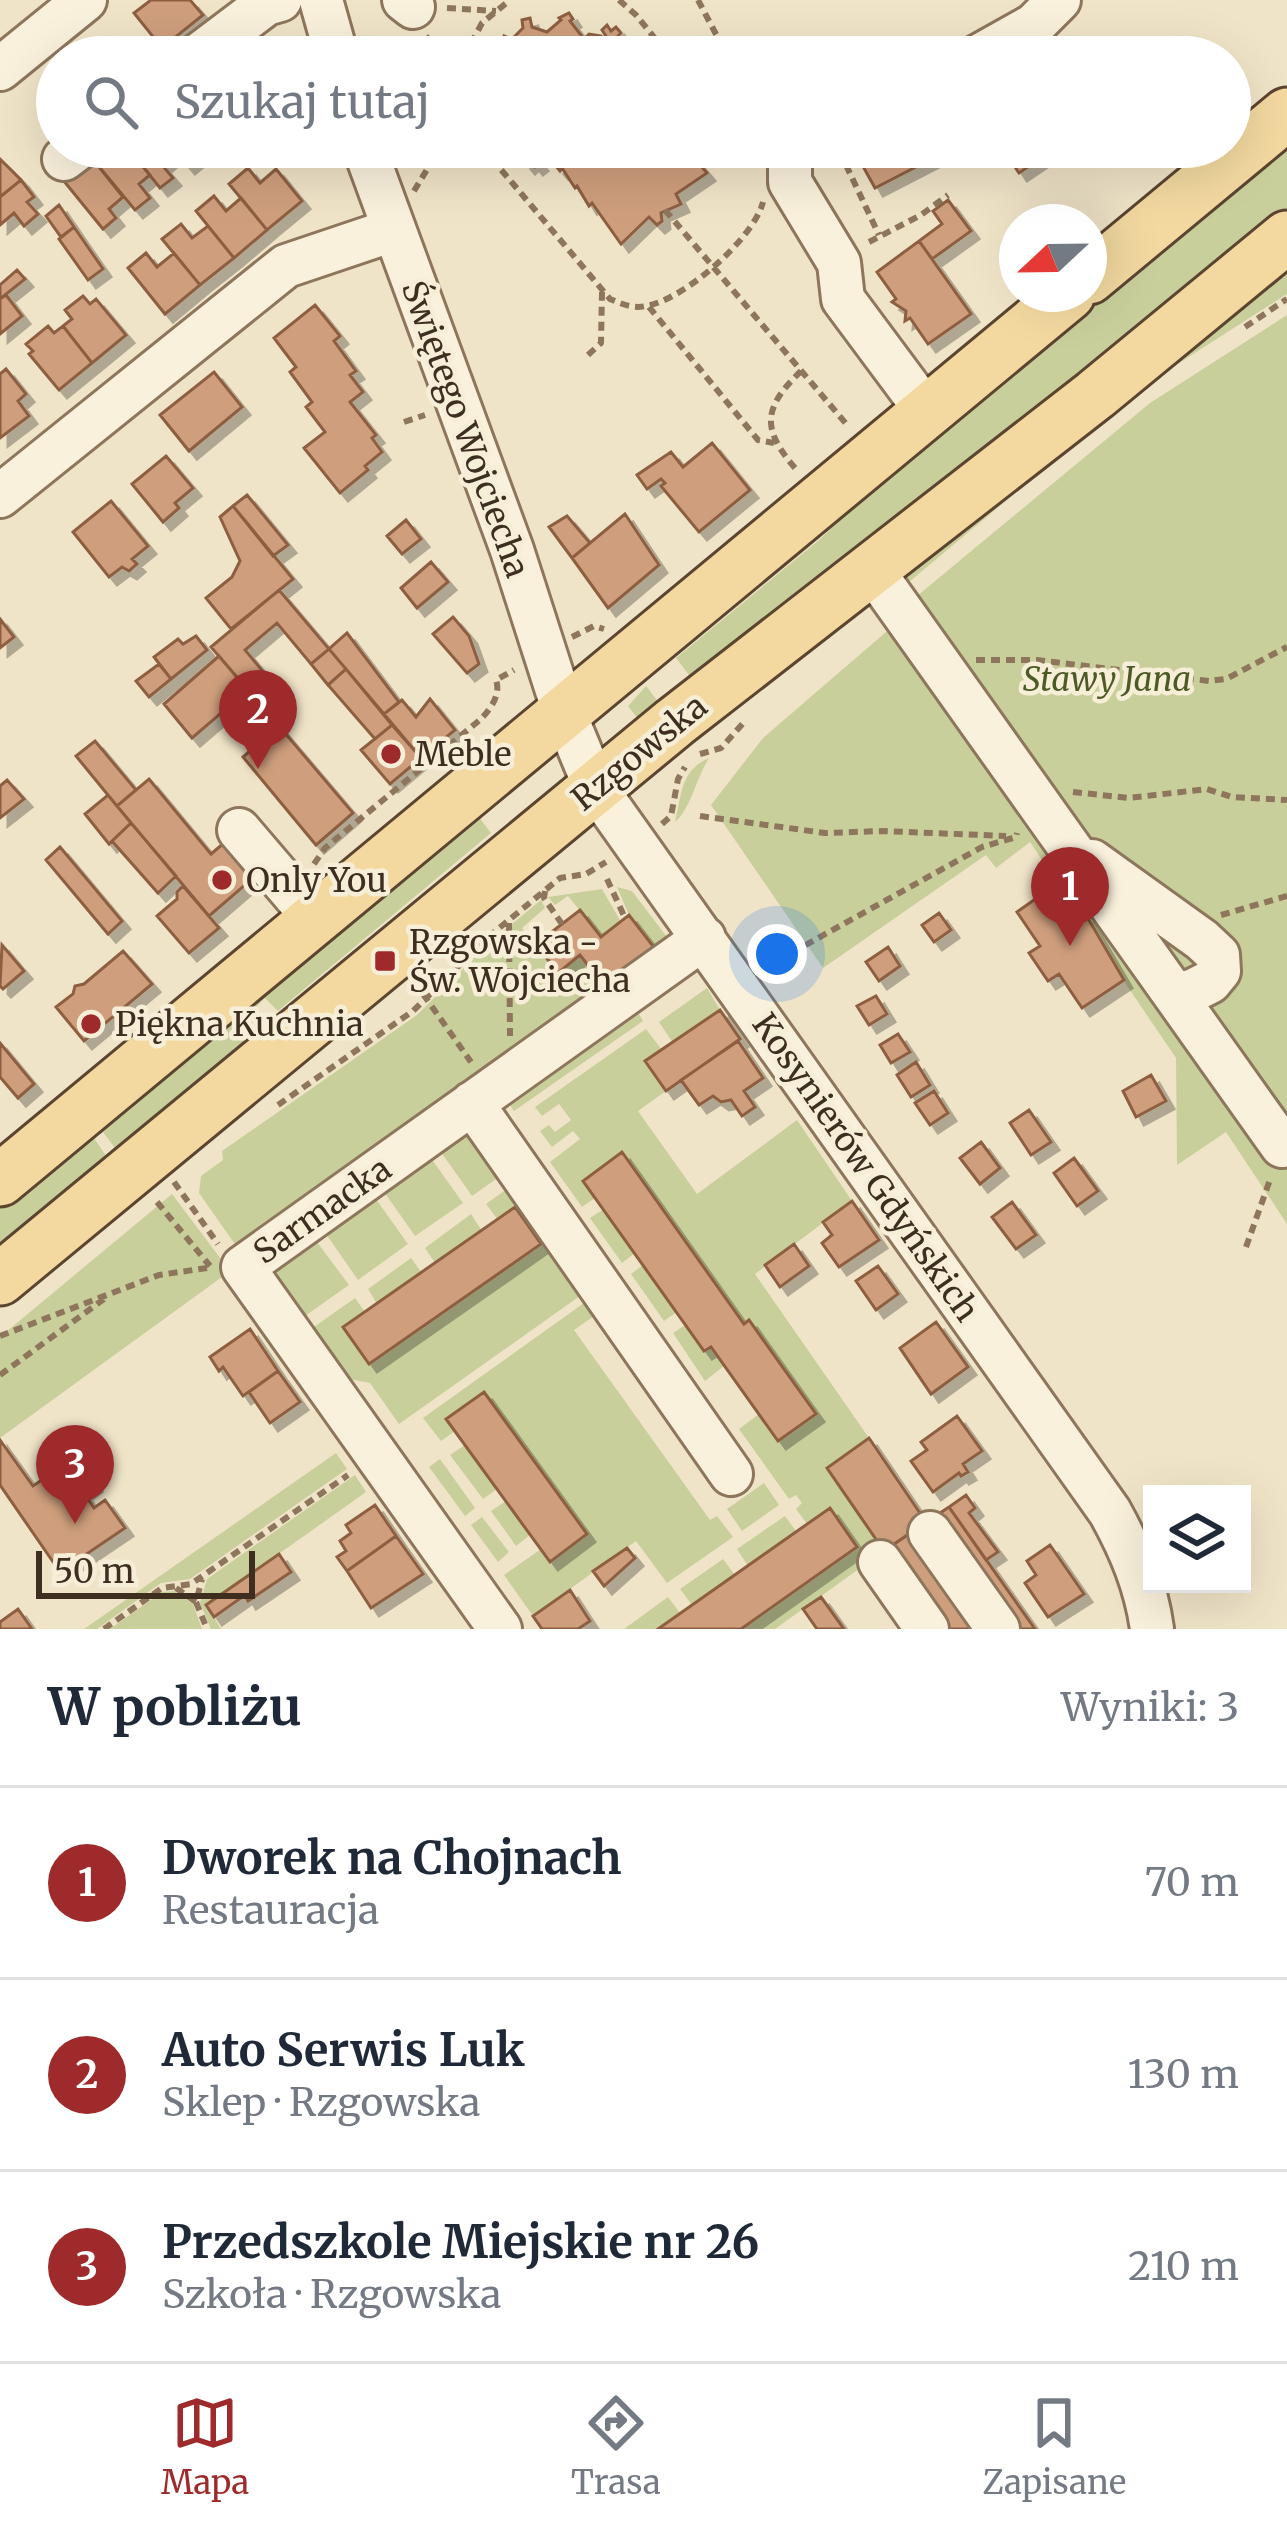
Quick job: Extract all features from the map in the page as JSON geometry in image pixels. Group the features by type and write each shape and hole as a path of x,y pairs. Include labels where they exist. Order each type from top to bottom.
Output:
{"main road":[{"path":"1251,144 1287,114"},
{"path":"1107,263 1222,168"},
{"name":"Rzgowska","path":"0,1279 595,787 1095,395 1287,237"},
{"path":"0,1180 1047,312"}],"street":[{"path":"41,36 85,0"},
{"path":"224,36 266,4 280,0"},
{"path":"1014,36 1034,25 1059,0"},
{"path":"332,3 335,36"},
{"path":"0,69 36,40"},
{"name":"Świętego Wojciecha","path":"375,168 400,213 564,712"},
{"path":"788,168 790,182 839,263 839,286 852,315 927,412"},
{"path":"0,496 286,266 400,213"},
{"path":"871,568 1282,1146"},
{"name":"Kosynierów Gdyńskich","path":"564,712 595,787 1110,1512 1132,1552 1153,1629"},
{"path":"238,830 315,919"},
{"path":"1067,843 1218,955 1220,971 1192,991 1174,994"},
{"name":"Sarmacka","path":"500,1629 376,1457 224,1271 704,938"},
{"path":"491,1089 731,1474"},
{"path":"930,1533 998,1629"},
{"path":"880,1562 927,1629"}],"path":[{"path":"475,36 482,23 510,0"},
{"path":"619,0 653,36"},
{"path":"698,0 717,36"},
{"path":"408,3 496,11"},
{"path":"400,213 428,168"},
{"path":"500,168 610,299 622,304 649,306 674,295 712,265 752,229 763,204 763,189"},
{"path":"847,168 880,235"},
{"path":"839,263 948,196"},
{"path":"665,210 850,429"},
{"path":"588,355 601,343 602,290"},
{"path":"649,306 758,440 774,443 799,472"},
{"path":"774,443 773,406 801,370"},
{"path":"404,422 425,415"},
{"path":"937,659 1037,660 1209,681 1226,679 1287,647"},
{"path":"272,1109 425,996 560,878 594,870 671,816 678,779 691,760 705,752"},
{"path":"1016,837 1028,788 1129,798 1207,789 1232,797 1287,800"},
{"path":"700,816 825,833 1016,837"},
{"path":"738,986 800,946 982,847 1016,837"},
{"path":"607,879 625,918"},
{"path":"545,891 544,898 562,924"},
{"path":"1184,926 1287,896"},
{"path":"491,1089 510,904"},
{"path":"425,996 491,1089"},
{"path":"1246,1247 1282,1146"},
{"path":"162,1186 186,1169"},
{"path":"172,1179 229,1258 224,1271"},
{"path":"157,1202 224,1271"},
{"path":"0,1336 159,1275 224,1271"},
{"path":"0,1375 113,1292"},
{"path":"104,1629 162,1588 191,1584 376,1457"},
{"path":"196,1602 202,1576"},
{"path":"173,1586 196,1602 207,1629"}],"green space":[{"path":"1287,134 1287,213 696,684 676,658 819,540 878,483 1078,312 1107,312 1107,288"},
{"path":"1287,261 1287,294 1159,376 1058,453 903,587 904,575"},
{"name":"Stawy Jana","path":"1287,315 1287,1224 1226,1132 1177,1165 1176,1058 1100,946 1104,942 1086,916 1081,918 1030,842 996,868 986,855 823,968 711,805 763,738 915,607 911,601 1150,403"},
{"path":"646,686 663,708 644,720 628,706"},
{"path":"709,758 686,808 675,822 687,777"},
{"path":"476,813 491,833 278,1011 265,998 256,1007 267,1020 172,1111 118,1152 103,1132 94,1138 109,1160 0,1255 0,1206"},
{"path":"617,887 632,891 670,941 656,950 629,915"},
{"path":"602,889 621,922 601,937 568,896 555,905 548,897"},
{"path":"541,900 545,908 522,928 558,972 580,955 606,989 239,1250 199,1193 201,1176 223,1160 222,1151 417,1015 490,942"},
{"path":"707,988 720,1010 673,1043 659,1022"},
{"path":"639,1014 643,1021 514,1111 510,1105"},
{"path":"646,1029 662,1050 646,1062 666,1091 638,1111 697,1194 797,1120 852,1201 755,1274 869,1438 884,1551 775,1629 741,1629 857,1546 830,1508 807,1524 796,1509 802,1503 796,1495 789,1499 739,1429 759,1414 778,1441 816,1413 750,1321 744,1324 621,1153 583,1180 595,1198 582,1207 550,1162 580,1139 573,1131 552,1147 540,1131 549,1125 555,1132 571,1120 559,1104 542,1116 535,1107"},
{"path":"460,1131 480,1135 506,1172 472,1196 438,1148"},
{"path":"428,1154 463,1203 415,1236 382,1189"},
{"path":"511,1186 587,1291 399,1424 370,1383 349,1379 314,1327 355,1298 365,1312 344,1328 369,1364 498,1220 486,1204"},
{"path":"172,1194 248,1295 242,1304 222,1277 0,1438 0,1337"},
{"path":"373,1195 408,1244 358,1280 324,1231"},
{"path":"604,1209 635,1253 622,1263 590,1218"},
{"path":"471,1214 482,1231 435,1263 425,1248"},
{"path":"314,1238 349,1285 305,1316 272,1269"},
{"path":"411,1258 422,1273 377,1304 368,1289"},
{"path":"643,1265 677,1312 664,1321 631,1274"},
{"path":"591,1298 600,1312 574,1330 710,1520 717,1516 733,1537 667,1583 636,1541 533,1616 504,1575 541,1549 550,1561 587,1534 455,1431 441,1441 423,1418"},
{"path":"685,1325 704,1350 711,1347 724,1366 705,1381 673,1333"},
{"path":"465,1445 497,1489 483,1499 450,1455"},
{"path":"336,1453 347,1469 190,1579 161,1583 97,1629 84,1629"},
{"path":"440,1459 475,1508 465,1516 429,1467"},
{"path":"355,1475 366,1492 207,1605 221,1629 211,1629 200,1603 207,1579"},
{"path":"764,1483 779,1505 742,1531 727,1509"},
{"path":"506,1501 530,1535 516,1546 491,1511"},
{"path":"785,1516 796,1531 748,1566 737,1549"},
{"path":"482,1517 509,1552 498,1562 471,1525"},
{"path":"723,1559 735,1575 692,1605 680,1589"},
{"path":"174,1591 193,1604 202,1629 110,1629 162,1592"},
{"path":"668,1597 680,1613 658,1629 624,1629"}],"building":[{"path":"151,0 190,0 203,15 177,36 152,36 134,13"},
{"path":"569,13 582,36 515,36 523,28 522,20 530,18 532,27 547,32"},
{"path":"607,25 621,33 606,36 602,30"},
{"path":"0,159 21,180 0,197"},
{"path":"78,168 100,168 123,197 109,209 116,218 103,229 63,180"},
{"path":"100,168 144,168 150,175 139,184 150,198 135,210"},
{"path":"144,168 165,168 173,178 160,188"},
{"path":"248,168 260,183 276,169 302,201 267,230 229,184"},
{"path":"562,168 703,168 707,173 676,194 681,204 661,213 662,221 657,225 649,217 621,244 592,203 589,206"},
{"path":"864,168 914,168 875,188"},
{"path":"21,180 34,197 27,202 38,214 24,226 14,213 0,225 0,197"},
{"path":"214,196 226,211 241,198 267,230 234,258 196,211"},
{"path":"948,200 971,231 932,259 919,241 942,224 933,211"},
{"path":"59,205 74,227 61,237 46,216"},
{"path":"181,224 192,238 208,226 234,258 200,285 162,239"},
{"path":"74,227 103,269 88,280 59,239"},
{"path":"919,241 971,314 928,344 910,318 905,321 906,311 892,302 896,299 877,272"},
{"path":"146,253 157,267 174,253 200,285 165,314 128,268"},
{"path":"17,270 25,279 0,299 0,285"},
{"path":"6,295 22,316 0,334 0,299"},
{"path":"83,296 90,304 96,299 126,335 92,363 63,326 72,319 65,310"},
{"path":"315,305 340,336 334,341 356,371 350,375 363,392 350,402 376,435 372,438 382,452 340,493 304,448 325,432 306,407 312,402 290,372 296,367 274,338"},
{"path":"48,326 54,333 63,326 92,363 59,390 26,344"},
{"path":"6,369 26,394 18,401 29,416 0,438 0,374"},
{"path":"214,372 242,407 189,451 160,415"},
{"path":"712,443 750,490 699,532 661,486 665,483 661,479 647,489 637,475 671,452 683,467"},
{"path":"166,456 193,488 163,522 132,484"},
{"path":"247,495 288,545 273,556 233,506"},
{"path":"111,501 148,546 132,559 137,564 129,571 122,567 109,577 73,532"},
{"path":"233,506 293,579 231,629 206,598 232,577 240,561 220,517"},
{"path":"625,514 659,565 608,608 572,558"},
{"path":"567,516 590,543 572,558 549,527"},
{"path":"406,520 421,539 402,554 387,536"},
{"path":"431,562 448,582 417,608 401,588"},
{"path":"279,590 329,649 311,664 277,623 245,650 276,687 258,702 211,647"},
{"path":"453,617 469,636 479,664 467,673 433,634"},
{"path":"0,619 14,637 0,648"},
{"path":"347,633 399,702 384,714 329,649"},
{"path":"196,636 207,650 171,679 154,657 178,639 183,644"},
{"path":"329,649 346,669 328,685 311,664"},
{"path":"219,656 248,690 192,738 164,704"},
{"path":"159,664 171,679 149,697 136,681"},
{"path":"346,669 392,725 375,739 328,685"},
{"path":"430,699 455,730 421,758 384,714 402,700 416,717"},
{"name":"Meble","path":"392,725 421,758 390,784 361,750"},
{"path":"279,726 353,813 316,845 243,757"},
{"path":"95,741 136,790 117,806 76,756"},
{"path":"149,779 211,854 231,837 259,873 209,916 117,806"},
{"path":"7,780 24,799 0,818 0,786"},
{"path":"108,795 131,823 109,844 85,814"},
{"path":"131,823 176,876 158,893 112,841"},
{"path":"60,847 122,921 108,934 46,860"},
{"path":"1058,883 1081,918 1086,915 1124,980 1082,1008 1059,974 1048,981 1029,953 1040,946 1017,912"},
{"path":"183,886 219,928 189,953 157,916 177,899"},
{"path":"580,910 601,937 629,915 656,950 606,989 580,955 558,973 536,944"},
{"path":"939,913 951,930 934,942 922,925"},
{"path":"2,945 24,971 3,989 0,986"},
{"path":"888,947 900,966 879,981 866,962"},
{"path":"123,951 152,984 84,1041 56,1007 73,994 75,986 84,984"},
{"path":"876,996 887,1014 869,1025 857,1006"},
{"path":"720,1010 740,1039 666,1091 645,1061"},
{"path":"898,1034 910,1052 891,1063 880,1045"},
{"path":"738,1041 763,1078 744,1091 755,1107 742,1116 731,1100 721,1102 713,1096 699,1105 681,1080"},
{"path":"0,1043 34,1084 18,1098 0,1077"},
{"path":"916,1062 930,1085 911,1097 897,1075"},
{"path":"1151,1075 1166,1101 1136,1117 1123,1091"},
{"path":"934,1091 948,1113 930,1125 915,1103"},
{"path":"1029,1110 1051,1142 1031,1155 1010,1123"},
{"path":"981,1142 1000,1168 980,1184 960,1158"},
{"path":"622,1152 744,1324 749,1320 816,1414 778,1441 711,1347 704,1351 583,1181"},
{"path":"1074,1158 1098,1191 1077,1206 1054,1173"},
{"path":"852,1201 879,1240 839,1267 822,1243 832,1235 823,1222"},
{"path":"1012,1202 1036,1235 1016,1249 992,1217"},
{"path":"515,1207 541,1244 369,1364 343,1327"},
{"path":"794,1244 809,1266 780,1287 765,1265"},
{"path":"878,1266 898,1294 876,1310 856,1281"},
{"path":"936,1322 968,1367 931,1394 900,1348"},
{"path":"250,1329 278,1371 243,1396 210,1357"},
{"path":"278,1371 300,1402 270,1423 249,1392"},
{"path":"484,1392 587,1534 550,1562 446,1419"},
{"path":"957,1416 982,1451 963,1464 968,1472 933,1492 911,1461 927,1450 921,1442"},
{"path":"869,1438 926,1522 884,1551 827,1468"},
{"path":"0,1440 33,1486 75,1457 94,1484 83,1492 94,1508 105,1500 125,1528 60,1572 0,1485"},
{"path":"966,1495 975,1508 969,1513 998,1552 986,1560 949,1507"},
{"path":"375,1505 396,1536 347,1571 337,1557 346,1551 340,1541 351,1533 346,1525"},
{"path":"949,1507 1035,1629 1007,1629 931,1519"},
{"path":"830,1508 857,1547 741,1629 658,1629"},
{"path":"918,1528 987,1629 937,1629 884,1551"},
{"path":"396,1536 423,1574 371,1608 347,1571"},
{"path":"1050,1545 1084,1594 1048,1617 1025,1583 1036,1575 1027,1561"},
{"path":"627,1548 635,1558 604,1586 593,1571"},
{"path":"279,1554 291,1572 214,1617 206,1605"},
{"path":"570,1590 590,1621 578,1629 542,1629 533,1616"},
{"path":"821,1597 844,1629 817,1629 803,1609"},
{"path":"18,1609 32,1629 0,1629 0,1622"}],"place":[{"name":"Meble","path":"391,754"},
{"name":"Auto Serwis Luk","path":"258,769"},
{"name":"Only You","path":"222,880"},
{"name":"Dworek na Chojnach","path":"1070,946"},
{"name":"Rzgowska - Św. Wojciecha","path":"385,961"},
{"name":"Piękna Kuchnia","path":"91,1024"},
{"name":"Przedszkole Miejskie nr 26","path":"75,1524"}]}
